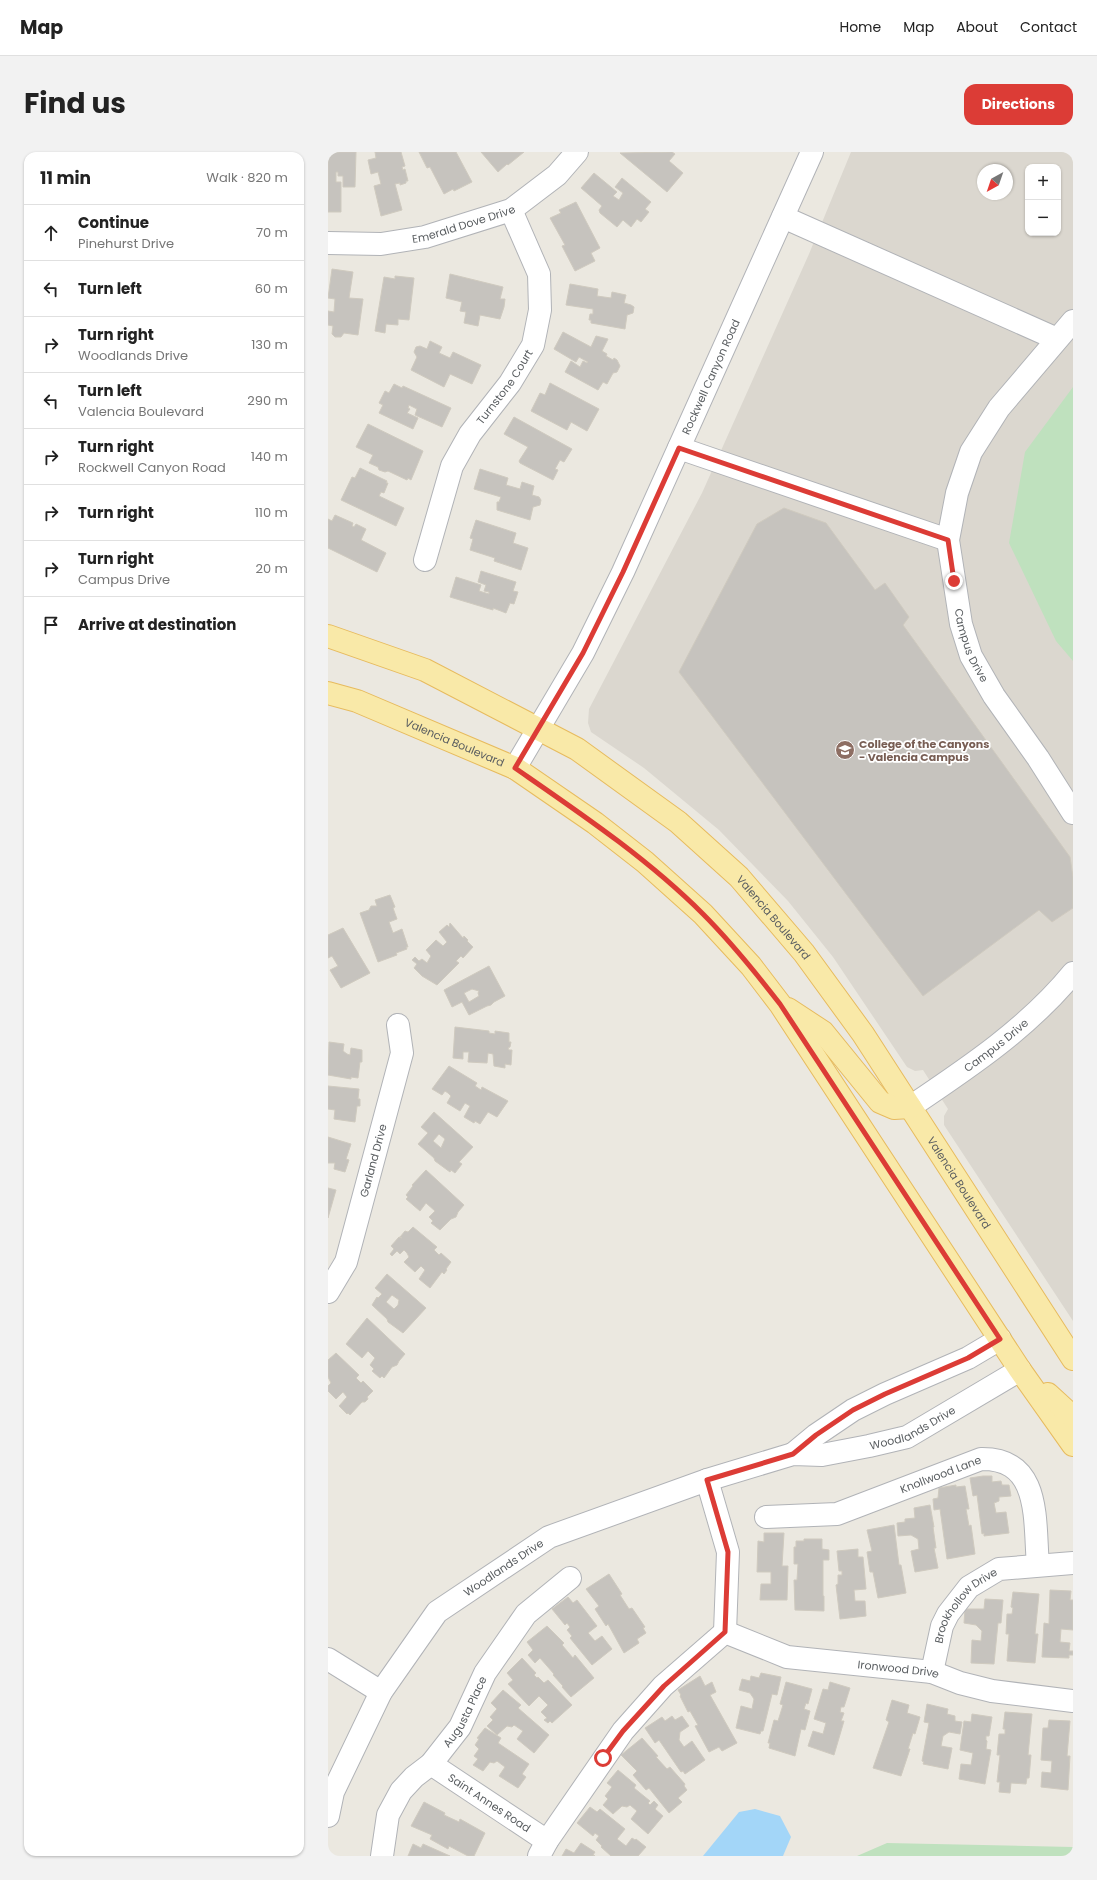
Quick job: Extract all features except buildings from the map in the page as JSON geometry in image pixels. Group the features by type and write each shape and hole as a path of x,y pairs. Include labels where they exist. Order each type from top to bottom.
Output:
{"main road":[{"name":"Valencia Boulevard","path":"328,636 425,670 577,749 678,822 739,878 804,953 864,1034 1073,1359"},
{"name":"Valencia Boulevard","path":"328,693 357,701 515,768 595,823 651,868 703,914 751,966 780,1004 1020,1370 1073,1445"},
{"path":"780,1004 823,1032 880,1102 894,1108 910,1107"},
{"path":"1020,1370 1073,1417"}],"street":[{"name":"Emerald Dove Drive","path":"328,243 381,244 425,237 511,210 557,174 577,152"},
{"name":"Rockwell Canyon Road","path":"515,768 583,653 623,572 812,152"},
{"name":"Turnstone Court","path":"425,560 452,466 470,434 510,383 533,345 540,310 539,274 511,210"},
{"path":"783,217 1057,339"},
{"name":"Campus Drive","path":"1073,321 999,408 971,452 957,493 948,540 961,624 971,656 994,696 1038,758 1073,813"},
{"path":"679,448 948,540"},
{"name":"Campus Drive","path":"910,1107 1002,1042 1028,1020 1073,973"},
{"name":"Garland Drive","path":"328,1292 346,1262 402,1052 398,1025"},
{"name":"Woodlands Drive","path":"793,1454 816,1435 853,1410 885,1394 968,1358 1000,1339"},
{"name":"Woodlands Drive","path":"328,1816 332,1792 381,1692 437,1612 549,1537 707,1480 793,1454 822,1455 907,1437 1020,1370"},
{"name":"Knollwood Lane","path":"766,1517 837,1514 981,1459 993,1459 1005,1462 1016,1469 1029,1486 1033,1501 1038,1565"},
{"path":"543,1848 623,1731 664,1686 725,1632 728,1552 707,1480"},
{"name":"Brookhollow Drive","path":"932,1672 942,1626 957,1600 969,1587 998,1569 1073,1563"},
{"name":"Augusta Place","path":"382,1856 388,1815 398,1797 414,1777 431,1764 460,1727 485,1673 526,1614 570,1578"},
{"name":"Ironwood Drive","path":"725,1632 787,1657 932,1672 960,1684 992,1691 1073,1701"},
{"path":"328,1659 381,1692"},
{"name":"Saint Annes Road","path":"431,1764 543,1848"}],"shaded area":[{"name":"College of the Canyons - Valencia Campus","path":"851,152 1073,152 1073,1321 944,1125 944,1116 948,1109 923,1070 915,1071 907,1067 833,957 788,901 719,830 644,768 591,732 588,723 589,709 702,493 809,254"}],"green space":[{"path":"1073,387 1073,661 1056,641 1009,543 1025,452"},
{"path":"887,1843 1073,1847 1073,1856 857,1856"}],"water":[{"path":"755,1809 780,1816 791,1837 783,1856 703,1856 739,1812"}],"place":[{"name":"College of the Canyons - Valencia Campus","path":"845,750"}],"route":[{"path":"603,1758 623,1731 664,1686 725,1632 728,1552 707,1480 793,1454 816,1435 853,1410 885,1394 968,1358 1000,1339 780,1004 751,966 703,914 645,862 595,823 515,768 583,653 623,572 679,448 948,540 954,581"}]}
